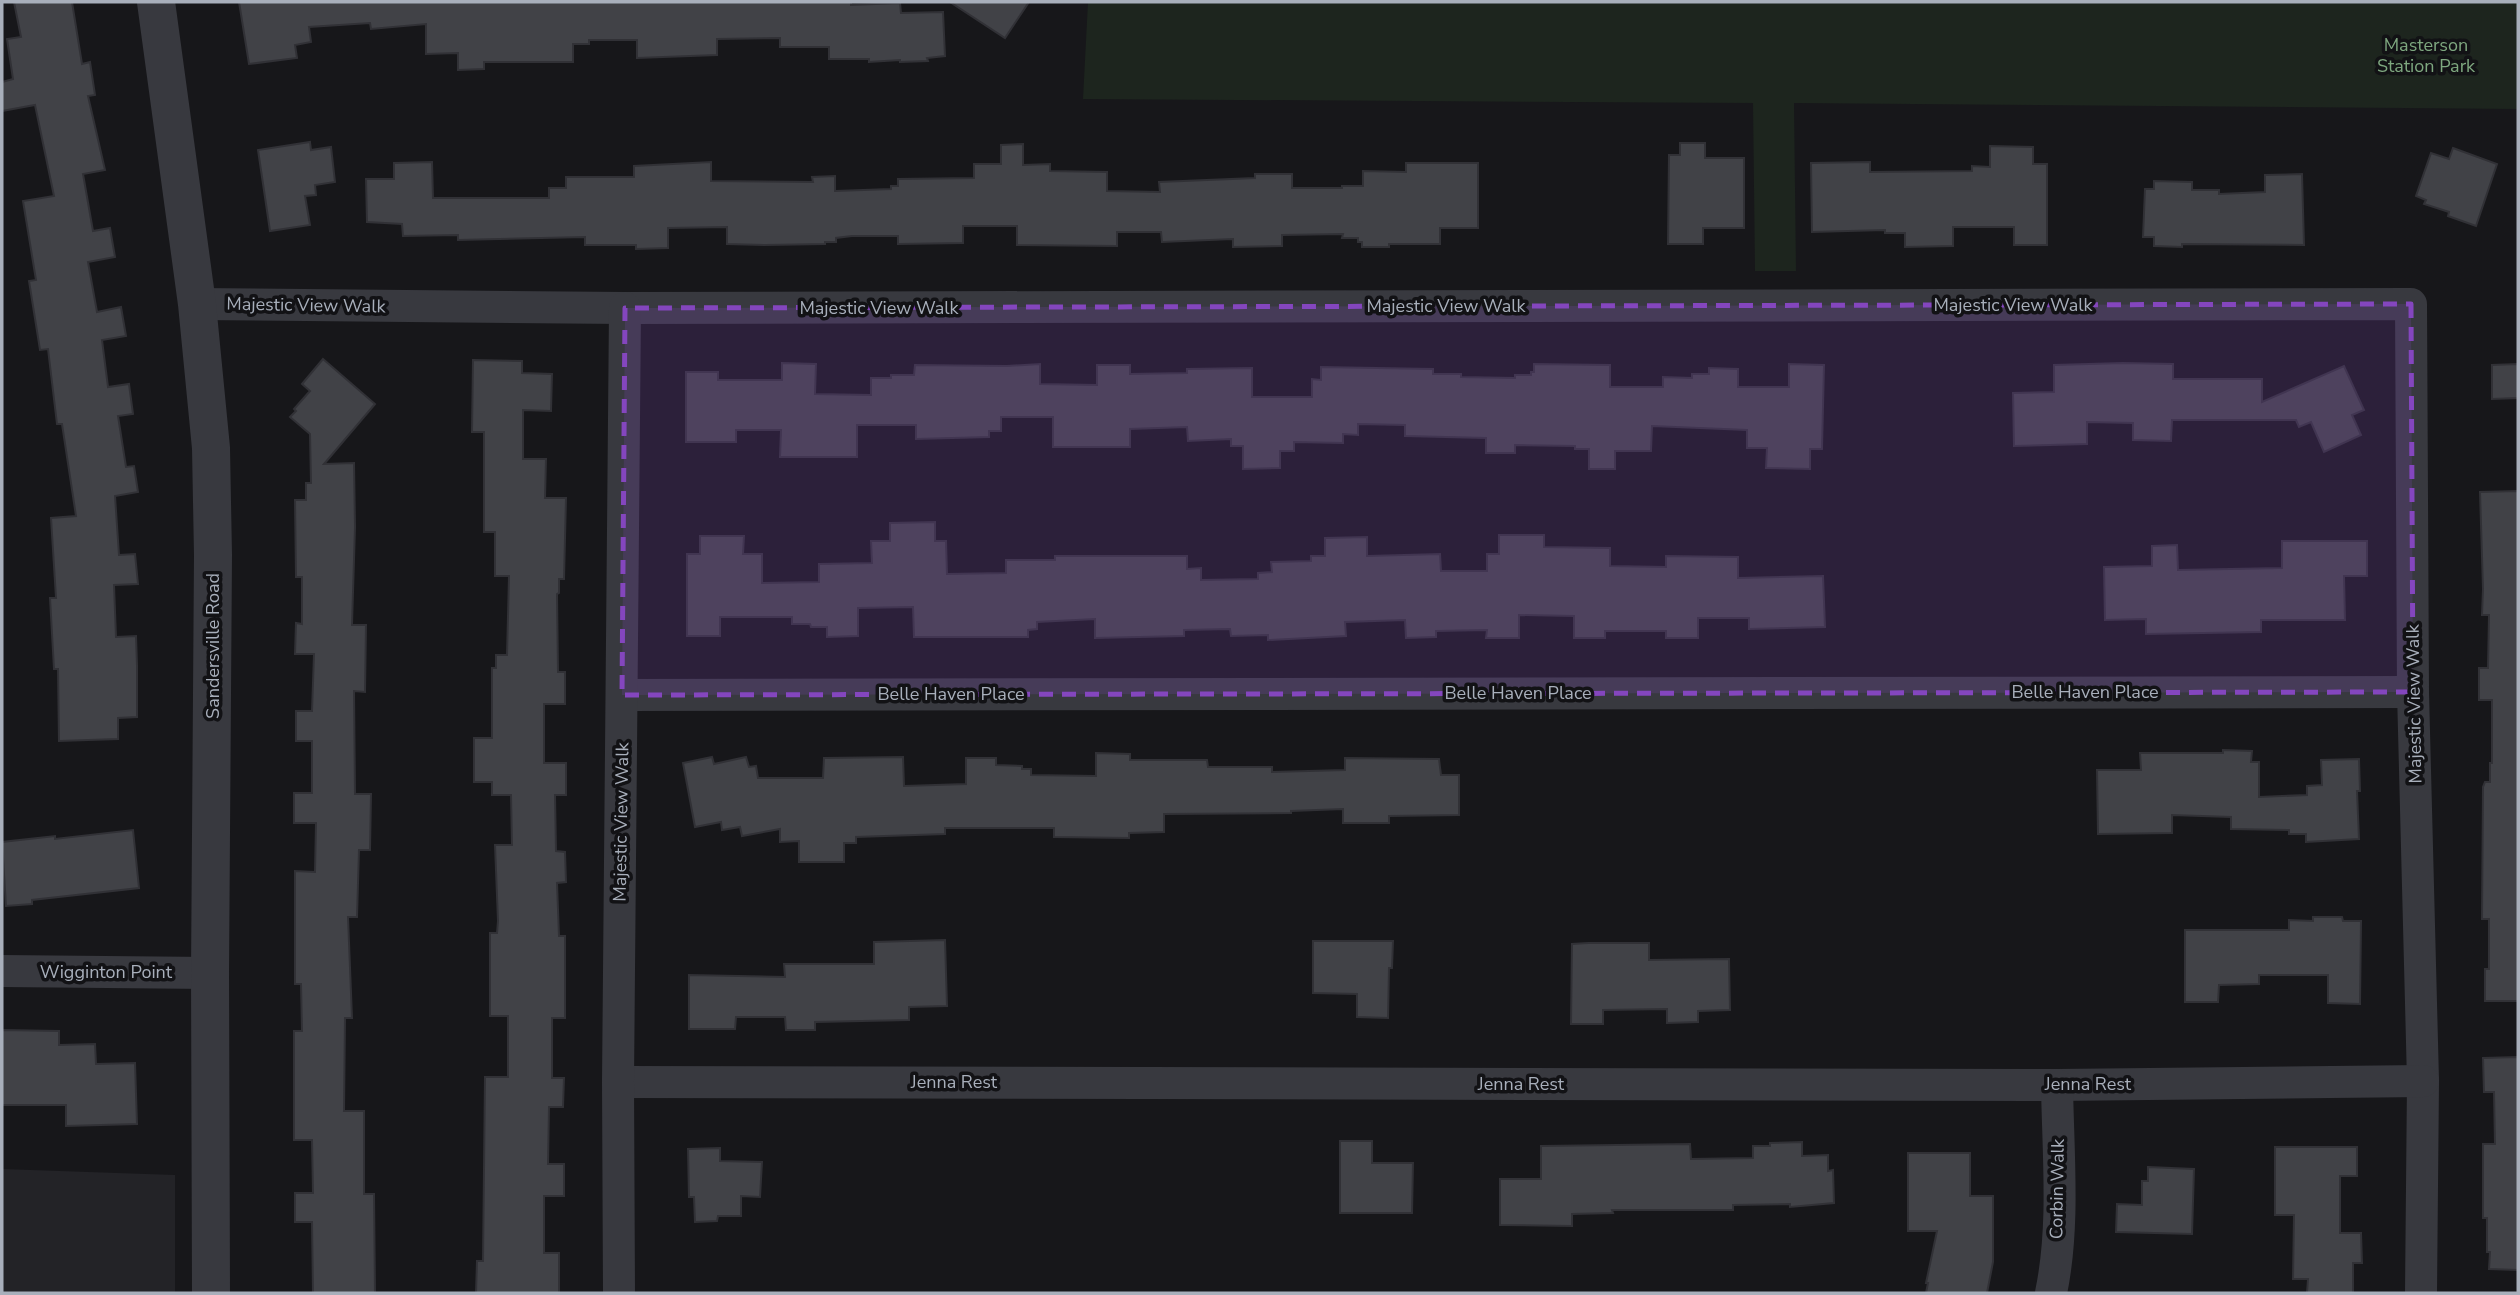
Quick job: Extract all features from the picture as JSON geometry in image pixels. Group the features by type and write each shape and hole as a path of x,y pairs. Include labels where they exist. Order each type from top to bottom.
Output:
{"street":[{"name":"Sandersville Road","path":"156,2 197,304 211,448 211,1293"},
{"name":"Majestic View Walk","path":"197,304 625,308 2411,304 2413,692 2423,1081 2421,1293"},
{"name":"Majestic View Walk","path":"619,1293 618,1082 625,308"},
{"name":"Belle Haven Place","path":"622,695 2413,692"},
{"name":"Wigginton Point","path":"2,971 210,973"},
{"name":"Jenna Rest","path":"618,1082 2057,1085 2423,1081"},
{"name":"Corbin Walk","path":"2051,1293 2060,1203 2057,1085"}],"highlighted area":[{"path":"2411,304 2413,692 622,695 625,308"}],"shaded area":[{"path":"2,1169 175,1175 175,1293 2,1293"}],"green space":[{"name":"Masterson Station Park","path":"1088,2 2518,2 2518,109 1794,103 1796,271 1755,271 1753,103 1083,99"}],"building":[{"path":"14,2 72,2 82,64 90,62 95,95 88,96 105,170 83,174 93,231 110,228 115,257 88,262 97,312 121,307 126,336 102,340 108,387 129,384 133,414 118,416 126,467 134,466 138,492 115,496 119,555 135,554 138,584 114,585 116,637 136,636 137,665 137,717 118,718 118,739 59,741 58,669 54,669 50,598 56,598 51,518 76,516 62,424 57,424 48,349 40,350 29,281 36,280 23,201 54,196 35,105 2,111 2,82 13,79 7,39 21,37"},
{"path":"239,2 900,3 901,13 943,12 945,56 927,58 928,61 900,62 829,59 829,47 780,47 780,38 717,39 717,55 637,58 637,40 589,40 589,44 573,44 573,62 484,62 484,69 458,70 458,53 426,54 426,24 371,29 370,23 309,27 311,42 295,45 297,58 249,64"},
{"path":"950,2 1029,2 1005,38"},
{"path":"310,142 311,150 331,147 335,182 315,185 316,195 305,196 310,225 270,231 258,150"},
{"path":"1680,143 1705,143 1705,158 1744,158 1744,228 1703,228 1703,244 1668,244 1669,155 1680,155"},
{"path":"1023,144 1023,165 1050,164 1050,171 1107,172 1107,191 1160,192 1159,182 1255,178 1255,174 1292,174 1292,188 1342,188 1363,186 1363,171 1406,172 1406,163 1478,163 1478,228 1440,228 1440,244 1362,247 1358,238 1342,238 1343,234 1282,235 1282,246 1233,247 1233,239 1162,242 1161,232 1117,232 1117,246 1017,245 1017,226 963,226 963,243 898,244 898,236 852,236 836,238 836,242 825,244 727,244 727,227 668,228 668,248 636,249 636,245 585,245 585,237 458,240 458,235 403,236 402,224 367,222 366,179 394,179 394,163 432,162 433,198 549,198 549,188 566,188 566,177 634,177 634,166 711,162 711,181 813,182 812,177 835,176 835,191 891,189 891,186 898,186 898,179 974,178 974,164 1001,164 1001,145"},
{"path":"1990,146 2033,147 2033,164 2047,164 2047,245 2014,245 2014,227 1953,227 1953,246 1905,247 1905,233 1885,233 1885,230 1812,232 1811,163 1870,162 1870,172 1972,171 1972,166 1990,167"},
{"path":"2453,148 2497,164 2476,226 2448,216 2449,212 2424,204 2426,200 2416,196 2431,153 2449,159"},
{"path":"2302,174 2304,245 2154,246 2154,237 2143,237 2145,189 2154,189 2154,181 2192,182 2192,190 2219,190 2219,194 2265,192 2265,175"},
{"path":"323,359 375,404 324,464 354,463 352,625 366,625 365,692 354,691 355,794 371,794 370,850 359,850 357,917 348,917 352,1018 345,1018 344,1111 364,1111 364,1194 374,1194 375,1293 313,1293 312,1222 295,1222 295,1193 313,1193 312,1140 294,1140 294,1031 302,1031 301,984 295,984 295,871 315,872 316,823 294,823 294,793 312,793 312,741 296,741 296,711 312,711 314,654 295,654 296,623 302,624 302,577 296,577 295,500 306,500 306,483 311,483 310,434 290,417 310,391 302,384"},
{"path":"473,360 522,361 522,373 552,374 551,411 523,410 523,459 546,459 545,498 566,498 564,579 559,579 557,594 558,672 565,672 565,704 544,704 544,763 566,763 566,795 555,795 556,851 565,852 566,882 557,883 559,936 565,936 565,1018 552,1018 552,1078 564,1078 563,1107 549,1107 548,1164 564,1164 564,1196 544,1196 544,1253 559,1253 559,1293 476,1293 477,1261 483,1261 485,1077 508,1077 508,1016 490,1016 490,933 497,933 498,921 495,845 512,845 511,795 492,795 492,782 474,782 474,738 492,738 492,668 496,668 496,655 507,655 509,576 495,576 495,532 484,532 484,432 472,432"},
{"path":"782,363 816,364 815,394 871,395 871,378 914,375 915,365 1040,364 1040,384 1097,385 1097,365 1130,365 1130,374 1187,373 1187,369 1252,368 1252,397 1312,397 1312,379 1321,380 1321,367 1433,369 1433,374 1515,378 1515,375 1531,375 1531,372 1534,372 1534,364 1610,365 1610,387 1663,387 1663,377 1692,378 1692,374 1709,374 1709,368 1738,369 1738,387 1789,387 1789,364 1824,365 1822,449 1810,449 1810,469 1766,468 1767,448 1747,448 1747,430 1652,426 1651,451 1615,451 1615,469 1589,469 1589,449 1575,449 1575,446 1515,445 1515,453 1486,453 1486,438 1405,436 1405,425 1358,424 1358,435 1343,434 1343,443 1294,442 1294,451 1280,451 1280,468 1243,469 1243,446 1231,446 1231,439 1188,441 1187,427 1130,429 1130,447 1053,447 1053,417 1001,417 1001,431 989,431 989,437 916,439 916,425 857,425 857,457 780,457 781,430 736,430 736,442 686,442 686,372 718,372 718,380 782,380"},
{"path":"2173,364 2173,379 2262,379 2262,402 2344,366 2364,410 2352,415 2361,435 2324,452 2311,422 2299,427 2296,420 2172,420 2171,441 2133,440 2133,423 2087,422 2087,444 2014,446 2013,393 2054,392 2054,365"},
{"path":"2518,364 2518,398 2492,399 2492,365"},
{"path":"2518,491 2518,1001 2485,1001 2485,969 2489,969 2489,919 2482,919 2483,787 2485,782 2490,782 2492,763 2492,700 2479,700 2479,668 2488,668 2489,615 2482,615 2480,492"},
{"path":"935,522 935,541 946,541 947,574 1006,573 1006,560 1055,560 1055,556 1187,556 1187,569 1201,568 1201,580 1258,579 1258,573 1272,572 1271,562 1311,561 1311,556 1325,556 1325,538 1367,537 1367,556 1440,554 1441,571 1487,571 1487,554 1499,554 1499,535 1544,535 1544,547 1610,548 1610,566 1666,567 1666,556 1738,557 1738,578 1823,576 1825,627 1749,629 1749,618 1698,618 1698,638 1666,638 1666,631 1605,631 1605,638 1574,638 1574,616 1519,615 1519,638 1486,638 1487,630 1436,631 1436,637 1406,638 1405,620 1345,622 1346,636 1268,640 1268,635 1231,636 1230,629 1184,630 1184,636 1095,638 1095,619 1037,622 1037,629 1028,630 1028,637 914,637 913,607 858,608 858,636 827,637 827,627 792,624 792,617 720,617 720,636 687,636 687,554 700,554 700,536 744,536 743,554 762,554 762,583 819,582 819,564 872,563 871,541 890,541 890,523"},
{"path":"2282,541 2367,541 2367,576 2344,576 2345,620 2261,620 2261,632 2146,634 2146,619 2105,620 2104,567 2152,566 2152,546 2177,545 2178,570 2282,568"},
{"path":"2223,750 2252,751 2251,762 2259,762 2259,797 2307,795 2307,786 2322,785 2321,760 2359,759 2359,839 2306,842 2306,834 2289,834 2289,830 2231,829 2231,817 2172,815 2172,833 2098,834 2097,770 2141,770 2140,753 2223,753"},
{"path":"1096,753 1130,754 1130,760 1207,760 1208,767 1272,767 1272,772 1345,770 1345,758 1439,759 1441,775 1459,775 1459,815 1389,816 1389,823 1343,823 1343,809 1291,813 1164,814 1164,832 1129,833 1129,838 1054,837 1054,828 945,828 945,834 856,837 856,843 844,843 844,862 799,862 799,841 780,842 780,829 742,836 740,827 722,830 721,822 695,827 683,763 712,757 714,764 746,757 749,767 756,766 758,778 823,778 824,758 903,757 904,786 966,784 966,758 996,758 996,765 1022,766 1022,769 1031,769 1031,775 1096,776"},
{"path":"133,830 139,888 32,900 32,904 6,906 2,842"},
{"path":"2313,917 2342,917 2343,921 2361,921 2360,1004 2328,1003 2328,975 2259,975 2259,984 2219,985 2218,1002 2185,1002 2185,930 2289,930 2289,920 2313,921"},
{"path":"945,940 947,1006 909,1007 909,1020 815,1022 815,1030 786,1030 785,1017 736,1017 735,1029 689,1029 689,975 785,977 784,964 874,964 874,942"},
{"path":"1313,941 1393,941 1392,968 1389,968 1388,1018 1357,1017 1357,994 1313,993"},
{"path":"1649,943 1649,960 1729,959 1730,1010 1698,1011 1698,1022 1667,1023 1667,1009 1603,1010 1603,1024 1571,1024 1572,944"},
{"path":"2,1030 59,1031 59,1045 95,1044 96,1064 135,1063 137,1124 66,1126 66,1105 2,1105"},
{"path":"2518,1057 2518,1270 2489,1269 2487,1218 2483,1218 2483,1144 2495,1144 2494,1092 2484,1092 2483,1058"},
{"path":"1340,1141 1372,1141 1372,1163 1413,1163 1412,1213 1340,1213"},
{"path":"1802,1142 1802,1156 1828,1155 1828,1171 1833,1170 1834,1203 1790,1207 1790,1204 1733,1205 1733,1210 1612,1210 1613,1213 1572,1214 1572,1226 1500,1225 1500,1179 1541,1179 1541,1146 1690,1144 1691,1159 1753,1158 1753,1146"},
{"path":"2275,1147 2357,1147 2357,1176 2340,1176 2340,1233 2361,1233 2362,1263 2353,1263 2353,1293 2307,1293 2308,1279 2293,1279 2294,1215 2275,1215"},
{"path":"720,1148 720,1161 762,1162 760,1197 741,1196 741,1216 718,1216 717,1221 695,1222 694,1197 689,1197 688,1149"},
{"path":"1908,1153 1970,1153 1970,1196 1993,1196 1993,1262 1987,1293 1926,1293 1937,1231 1908,1231"},
{"path":"2148,1167 2194,1169 2192,1234 2116,1232 2117,1204 2142,1205 2142,1181 2148,1181"}]}
